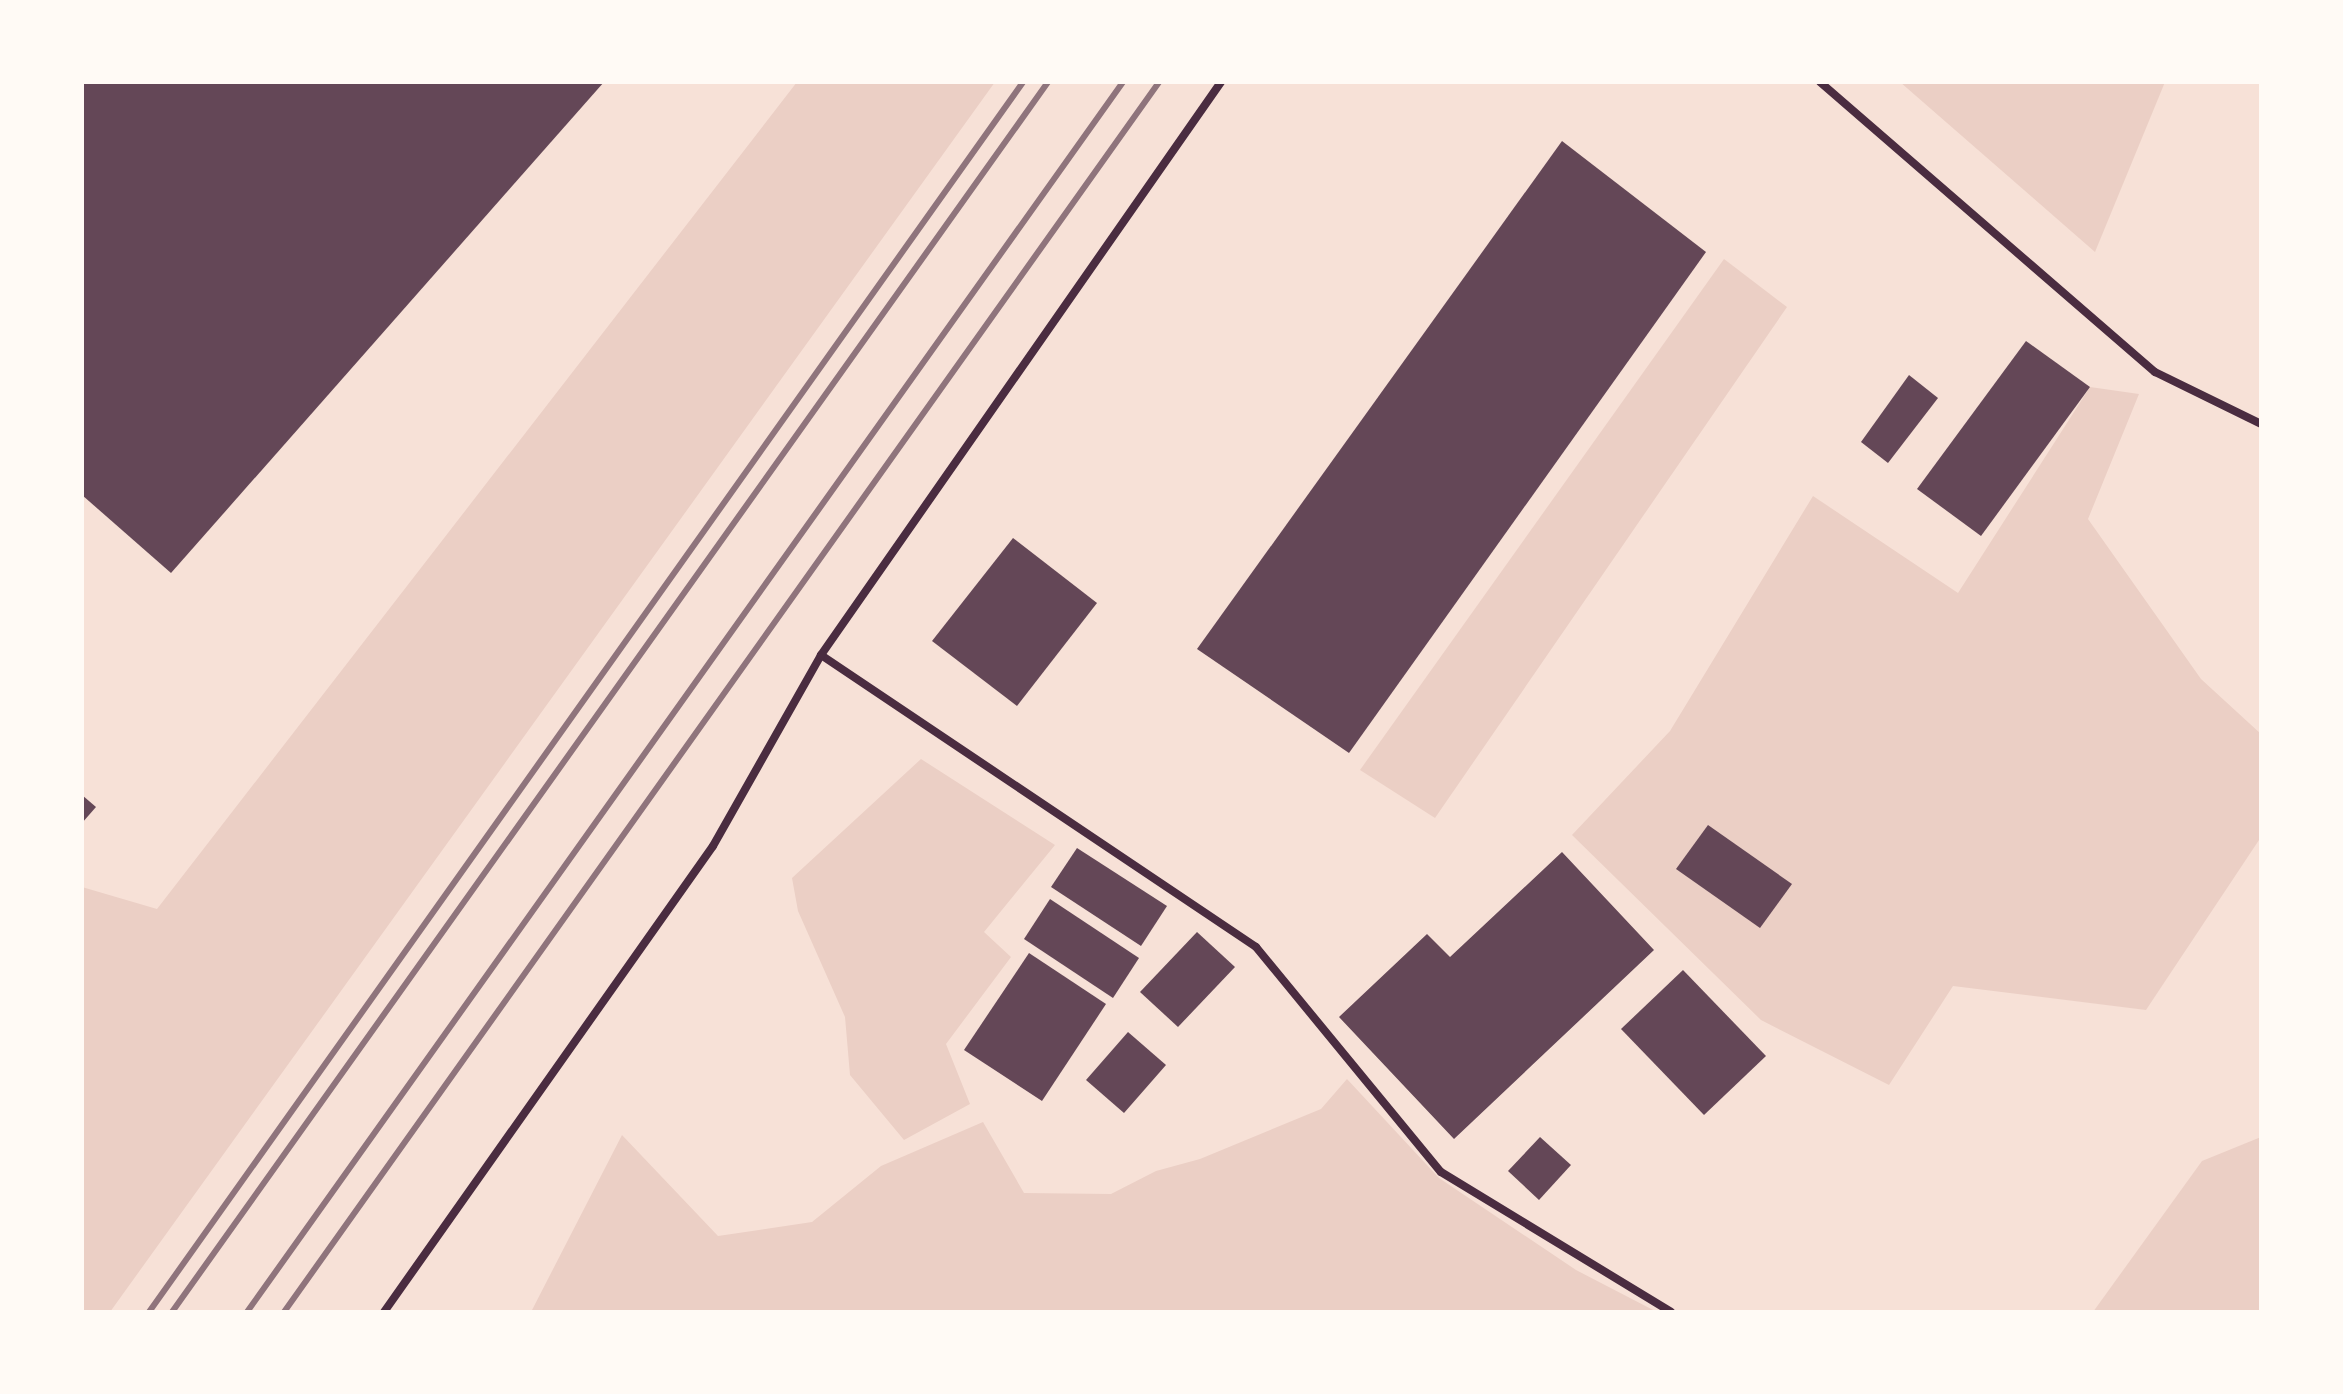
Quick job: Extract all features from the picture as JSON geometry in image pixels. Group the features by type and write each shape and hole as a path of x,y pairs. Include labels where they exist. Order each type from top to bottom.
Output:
{"street":[{"path":"384,1312 713,846 821,655 1221,82"},
{"path":"1820,82 2155,372 2261,424"},
{"path":"821,655 1256,947 1441,1172 1671,1312"}],"shaded area":[{"path":"797,82 995,82 110,1312 82,1312 82,887 157,909"},
{"path":"1900,82 2165,82 2095,252"},
{"path":"1724,259 1787,307 1435,818 1360,770"},
{"path":"2090,387 2139,394 2088,519 2201,679 2261,734 2261,837 2146,1010 1953,986 1889,1085 1761,1020 1572,835 1670,731 1813,496 1958,593"},
{"path":"921,759 1055,845 984,932 1011,957 946,1044 970,1104 904,1140 850,1075 845,1017 798,911 792,878"},
{"path":"1347,1079 1439,1178 1576,1270 1657,1312 531,1312 622,1135 718,1236 812,1222 881,1166 983,1122 1024,1193 1111,1194 1156,1171 1200,1159 1321,1109"},
{"path":"2261,1137 2261,1312 2093,1312 2202,1161"}],"building":[{"path":"82,82 604,82 171,573 82,495"},
{"path":"1562,141 1706,252 1349,753 1197,649"},
{"path":"2026,341 2090,387 1981,536 1917,489"},
{"path":"1909,375 1938,398 1888,463 1861,442"},
{"path":"1013,538 1097,603 1017,706 932,641"},
{"path":"82,795 96,807 82,823"},
{"path":"1708,825 1792,884 1760,928 1676,869"},
{"path":"1077,848 1167,906 1141,946 1051,887"},
{"path":"1562,852 1654,950 1454,1139 1339,1017 1427,934 1450,957"},
{"path":"1050,899 1139,958 1113,998 1024,939"},
{"path":"1197,932 1235,967 1178,1027 1140,992"},
{"path":"1029,953 1106,1004 1042,1101 964,1050"},
{"path":"1683,970 1766,1056 1704,1115 1621,1029"},
{"path":"1128,1032 1166,1065 1124,1113 1086,1080"},
{"path":"1540,1137 1571,1165 1539,1200 1508,1171"}],"railway":[{"path":"149,1312 1023,82"},
{"path":"172,1312 1048,82"},
{"path":"247,1312 1123,82"},
{"path":"284,1312 1159,82"}]}
